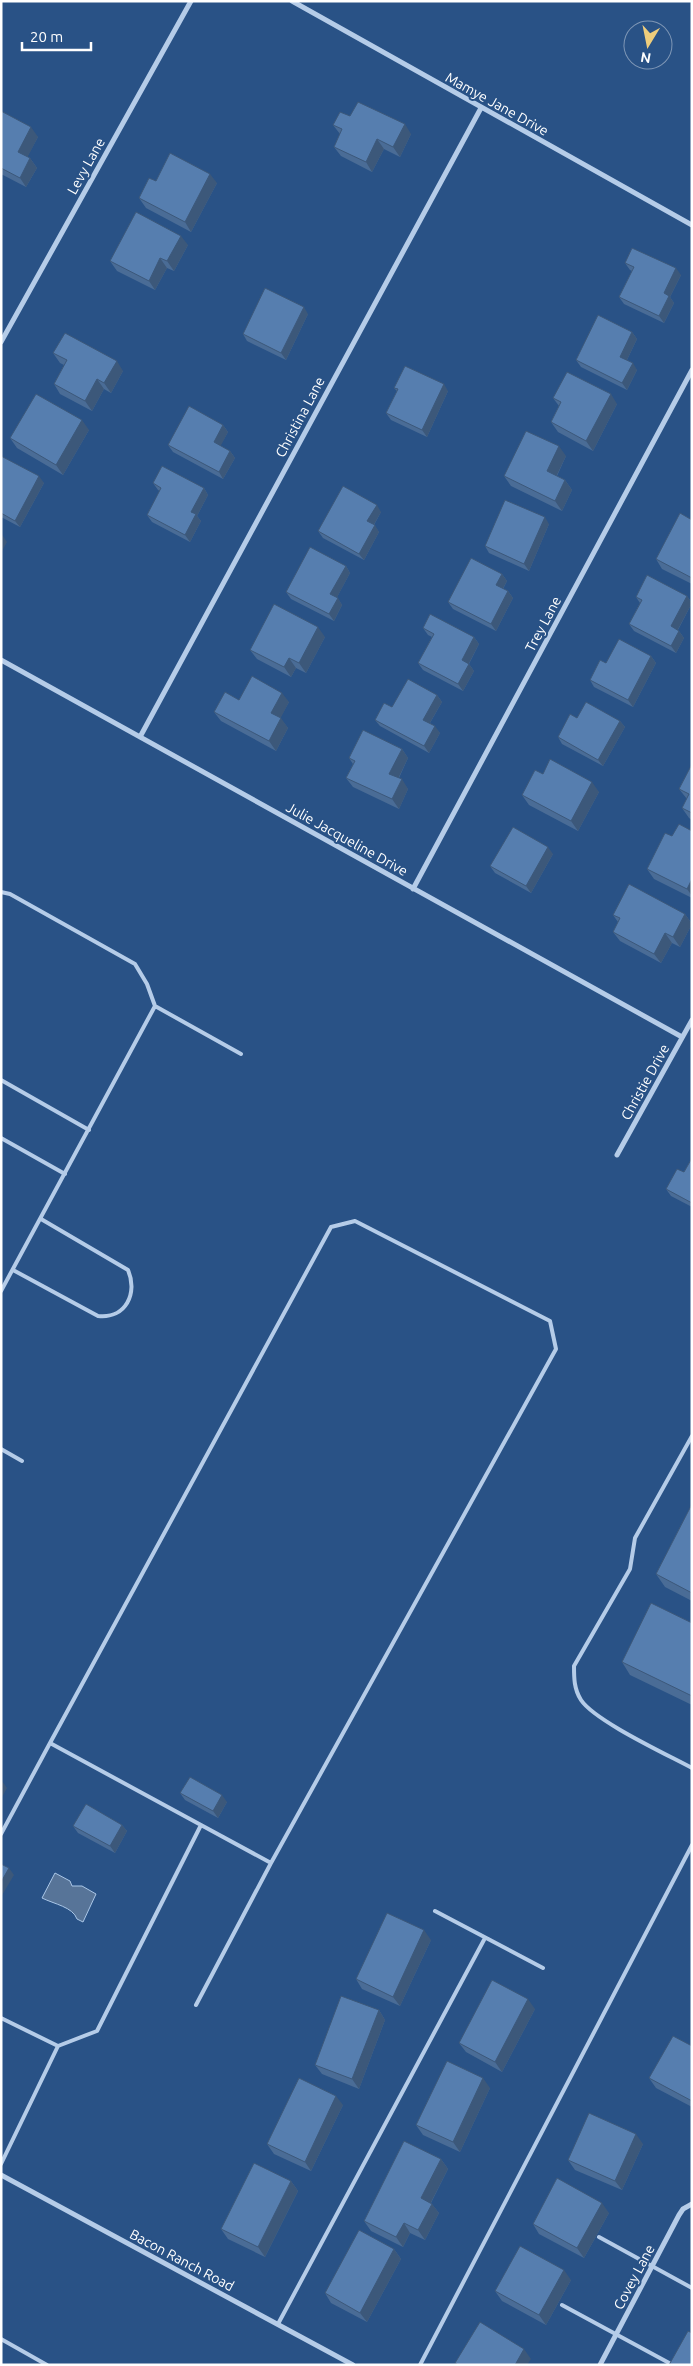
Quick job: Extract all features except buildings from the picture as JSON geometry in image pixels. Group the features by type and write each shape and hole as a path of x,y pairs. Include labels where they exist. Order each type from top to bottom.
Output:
{"street":[{"name":"Levy Lane","path":"1,342 191,1"},
{"name":"Mamye Jane Drive","path":"292,1 692,225"},
{"name":"Christina Lane","path":"140,737 481,108"},
{"name":"Trey Lane","path":"413,889 692,370"},
{"name":"Julie Jacqueline Drive","path":"1,660 682,1037"},
{"name":"Christie Drive","path":"617,1155 692,1020"},
{"name":"Bacon Ranch Road","path":"1,2175 353,2365"},
{"name":"Covey Lane","path":"600,2365 683,2209 692,2204"}],"lane":[{"path":"1,892 10,894 135,964 147,984 155,1006 241,1054"},
{"path":"1,1291 155,1006"},
{"path":"1,1080 89,1130"},
{"path":"1,1138 65,1174"},
{"path":"13,1270 98,1316 108,1317 118,1314 125,1306 132,1290 132,1279 128,1270 41,1219"},
{"path":"1,1834 331,1227 355,1221 550,1321 556,1349 271,1863 196,2005"},
{"path":"692,1436 635,1538 630,1569 574,1666 574,1684 581,1700 594,1713 692,1768"},
{"path":"1,1449 22,1461"},
{"path":"50,1743 271,1863"},
{"path":"1,2164 58,2046 97,2031 201,1825"},
{"path":"420,2365 692,1844"},
{"path":"435,1911 543,1968"},
{"path":"278,2324 486,1938"},
{"path":"1,2018 58,2046"},
{"path":"599,2237 692,2288"},
{"path":"562,2305 671,2364"},
{"path":"1,2339 47,2365"}],"water":[{"path":"55,1873 70,1881 72,1886 82,1886 96,1894 83,1922 67,1909 42,1898"}]}
